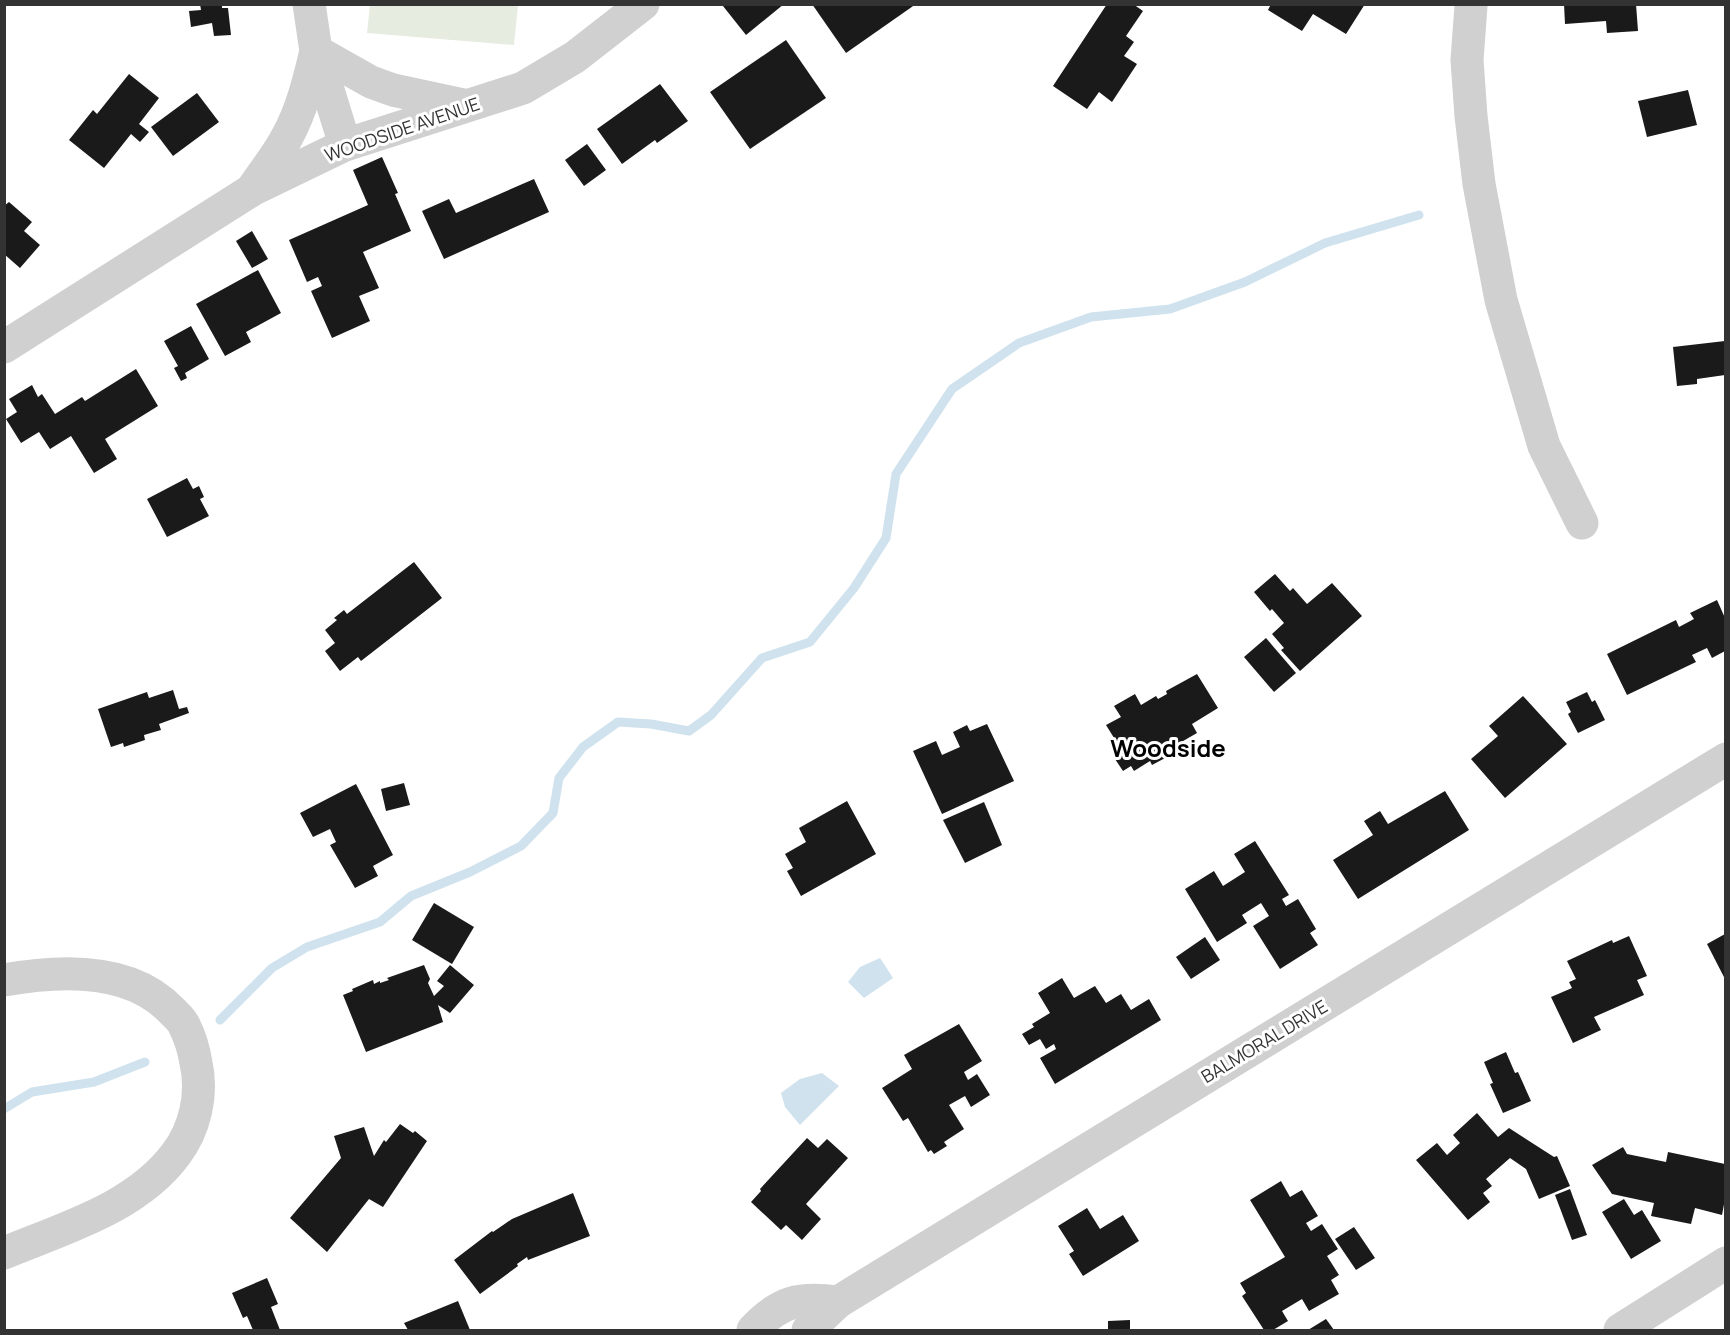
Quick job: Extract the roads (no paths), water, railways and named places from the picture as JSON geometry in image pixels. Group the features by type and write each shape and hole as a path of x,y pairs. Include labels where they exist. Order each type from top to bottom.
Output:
{"street":[{"path":"309,4 316,51 345,145"},
{"name":"WOODSIDE AVENUE","path":"4,346 252,190 345,145 523,88 575,57 643,4"},
{"path":"1469,5 1467,60 1471,116 1479,184 1501,300 1544,446 1582,523"},
{"path":"316,51 371,82 393,90 465,105"},
{"path":"252,190 294,124 308,85 316,51"},
{"name":"BALMORAL DRIVE","path":"808,1330 838,1302 1725,759"},
{"path":"4,980 29,975 65,974 101,976 134,985 161,999 183,1023 193,1048 199,1076 197,1106 190,1128 177,1154 157,1175 131,1195 101,1213 4,1253"},
{"path":"1620,1330 1725,1263"},
{"path":"753,1330 770,1312 784,1305 800,1300 838,1302"}],"water":[{"path":"880,958 893,978 864,998 848,982 860,967"},
{"path":"822,1073 839,1086 800,1125 785,1107 781,1093 800,1079"}],"waterway":[{"path":"220,1020 272,968 307,947 380,922 411,896 470,872 521,846 553,813 559,778 583,747 618,722 651,724 689,731 711,715 762,658 810,642 854,588 886,538 896,474 952,389 1019,343 1091,317 1170,309 1245,282 1325,243 1419,215"},
{"path":"4,1109 32,1092 94,1082 145,1062"}],"district":[{"name":"Woodside","path":"1168,747"}]}
